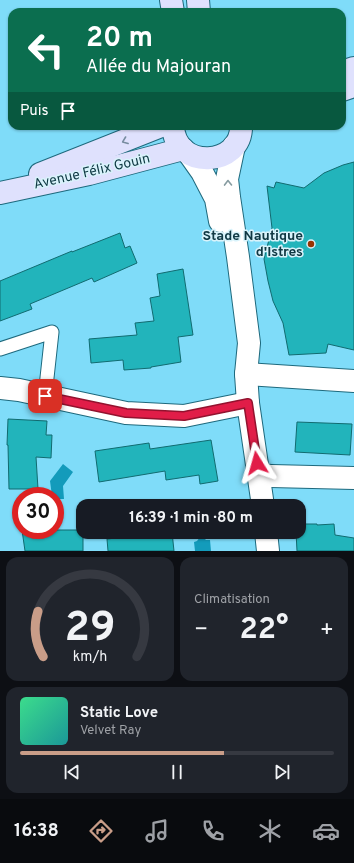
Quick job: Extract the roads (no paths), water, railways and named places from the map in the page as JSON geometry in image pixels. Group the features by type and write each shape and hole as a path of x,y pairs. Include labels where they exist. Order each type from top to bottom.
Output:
{"main road":[{"name":"Avenue Félix Gouin","path":"0,192 81,157 152,130"},
{"path":"174,130 175,136 186,152 199,158 209,159 227,153 238,138 249,130"},
{"name":"Avenue Félix Gouin","path":"0,192 186,152"}],"street":[{"path":"238,138 227,179 228,198 238,257 249,343 246,374 248,403 261,499"},
{"path":"186,152 202,172 216,199 223,237 235,340 246,374"},
{"path":"246,374 354,381"},
{"path":"0,388 19,390 126,413 184,416 248,403"},
{"path":"258,474 271,476 354,478"},
{"path":"267,539 268,551"}],"lane":[{"path":"0,349 52,332 45,396"}],"water":[{"path":"63,464 73,472 63,487 51,487 50,481"},
{"path":"198,539 210,540 211,551 195,551 194,542"}],"place":[{"name":"Stade Nautique d'Istres","path":"311,244"}]}
